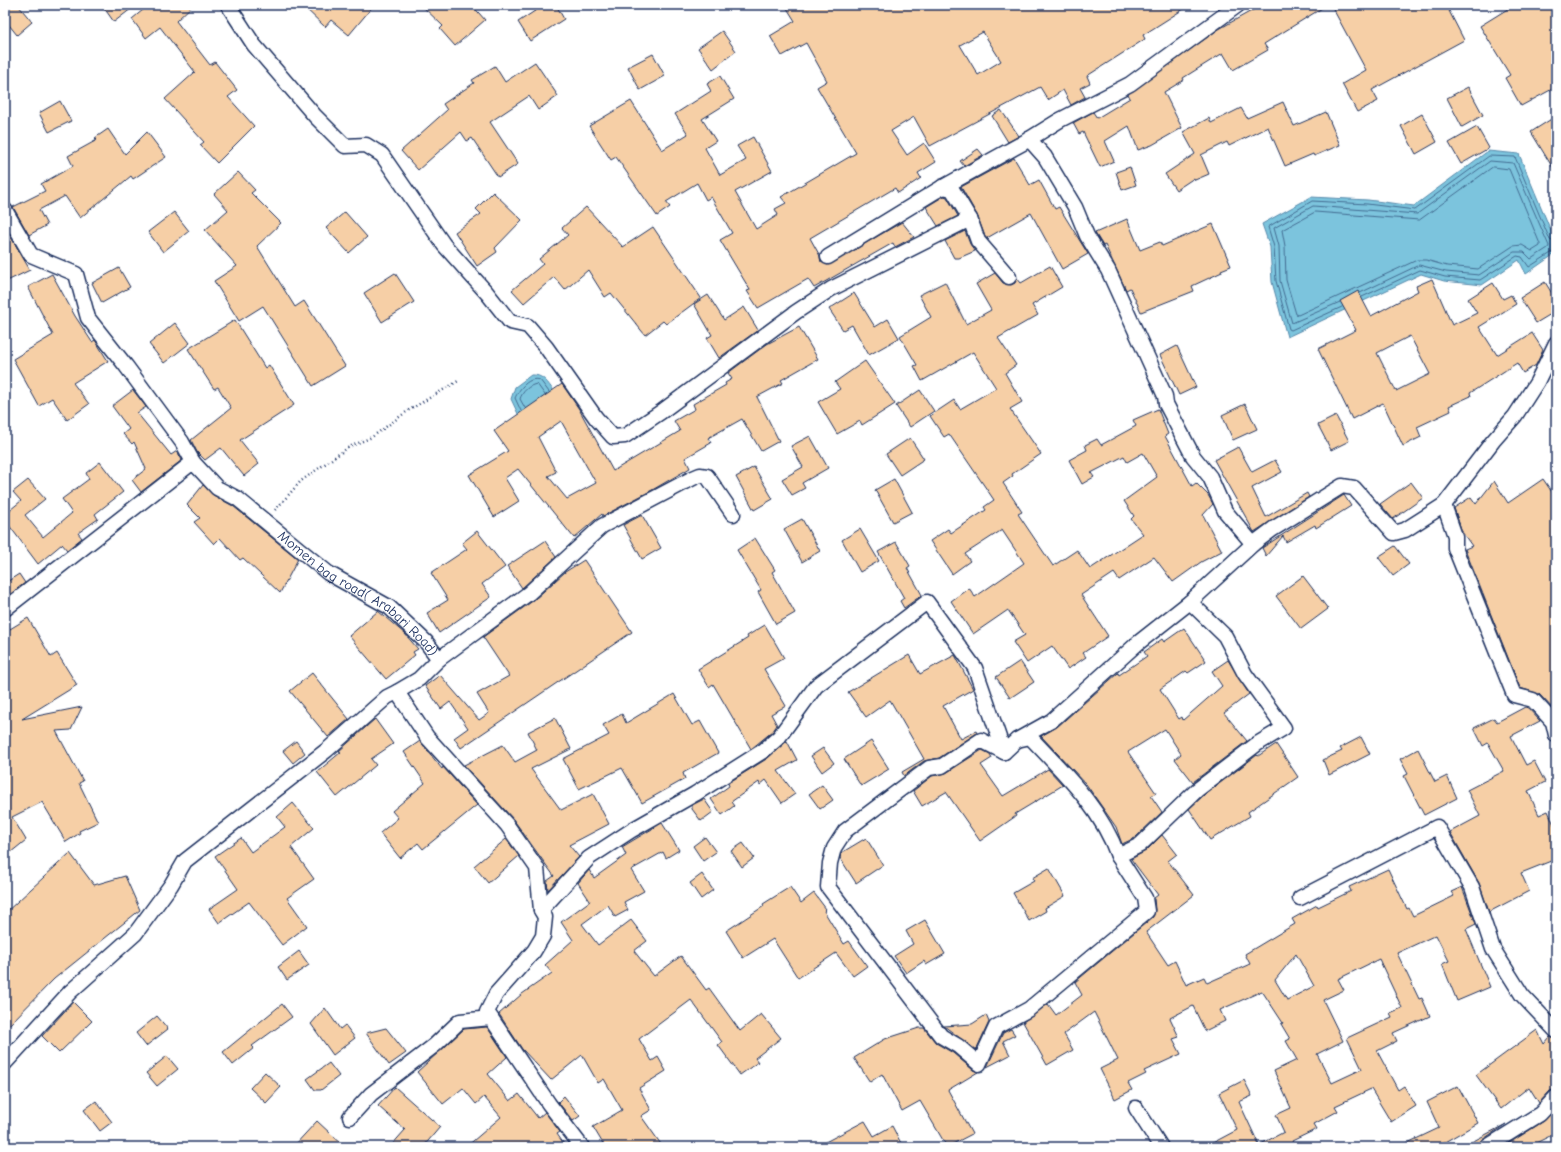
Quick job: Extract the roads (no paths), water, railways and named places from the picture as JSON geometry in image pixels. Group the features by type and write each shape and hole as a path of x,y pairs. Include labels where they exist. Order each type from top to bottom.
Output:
{"street":[{"path":"228,5 254,45 315,116 345,146 366,145 382,155 444,245 487,293 510,322 528,326 546,347 596,418 613,437 625,436 661,412 796,312 831,289 970,219"},
{"path":"828,257 942,187 1060,120 1130,84 1238,5"},
{"path":"1028,139 1045,157 1075,207 1087,236 1108,270 1159,382 1165,396 1166,404 1193,456 1210,477 1225,511 1253,544"},
{"path":"942,187 952,190 970,219 978,241 1009,277"},
{"name":"Momen bag road( Arabari Road)","path":"5,210 31,255 76,274 88,318 182,442 193,462 217,488 238,499 304,555 328,573 389,607 426,642 439,659 419,679 387,697 327,750 185,861 148,918 135,934 70,992 5,1063"},
{"path":"1004,752 1018,740 1051,721 1138,643 1190,602 1253,544 1273,529 1342,486 1354,488 1394,533 1405,530 1444,505 1493,441 1515,416 1537,382 1556,343"},
{"path":"5,609 193,462"},
{"path":"439,659 529,593 602,526 693,478 700,475 707,476 733,514"},
{"path":"1444,505 1455,536 1455,548 1514,695 1533,700 1553,722 1556,735"},
{"path":"541,910 589,858 632,830 695,794 763,751 779,737 816,686 927,602 975,668 1004,752"},
{"path":"1118,856 1140,845 1197,790 1257,744 1284,728 1246,674 1225,636 1190,602"},
{"path":"397,692 427,737 507,825 537,868 541,910 545,917 543,936 534,951 496,994 487,1012 549,1104 582,1147"},
{"path":"1004,752 981,740 942,766 929,768 845,831 834,848 830,863 828,887 941,1036 958,1046 979,1064 996,1027 1029,1009 1147,911 1145,898 1118,856 1113,843 1092,806 1065,774 1030,737 1018,740"},
{"path":"1300,898 1437,827 1472,887 1493,949 1522,995 1556,1031"},
{"path":"350,1117 371,1094 435,1045 460,1021 491,1018"},
{"path":"1487,1147 1540,1114 1556,1097"},
{"path":"1136,1108 1161,1147"}],"water":[{"path":"1488,151 1519,154 1556,243 1556,253 1526,274 1519,260 1482,285 1444,281 1421,274 1287,337 1272,282 1270,247 1262,224 1311,197 1368,200 1414,206"},
{"path":"531,375 542,378 555,393 519,416 511,399 515,387"}]}
